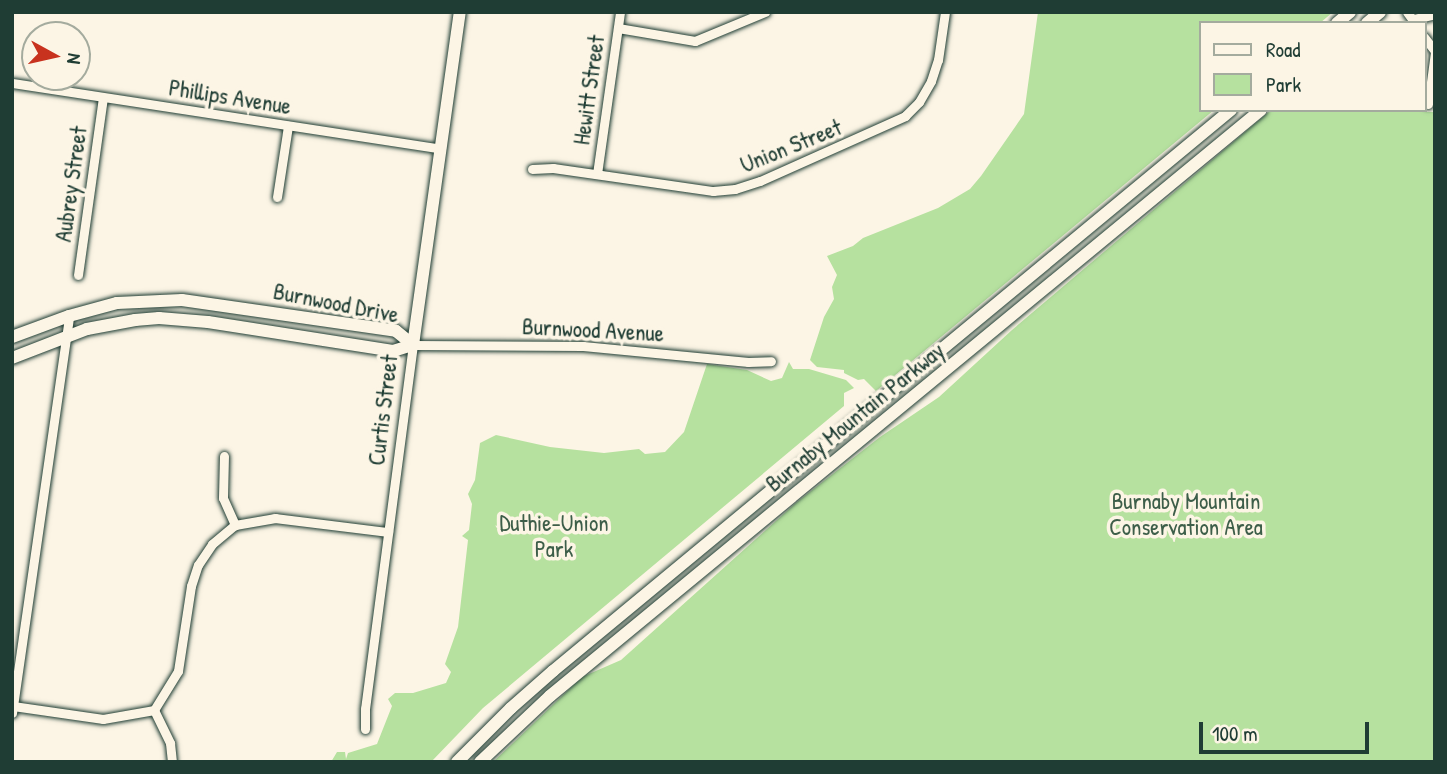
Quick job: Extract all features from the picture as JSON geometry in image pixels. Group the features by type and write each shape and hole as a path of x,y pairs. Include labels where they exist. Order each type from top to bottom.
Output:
{"main road":[{"name":"Curtis Street","path":"413,345 460,12"},
{"name":"Burnaby Mountain Parkway","path":"457,762 545,678 1229,112"},
{"name":"Burnaby Mountain Parkway","path":"480,762 561,687 1259,112"},
{"name":"Burnwood Drive","path":"12,337 69,316 117,303 201,301 396,331 413,345"},
{"name":"Burnwood Drive","path":"12,358 110,324 159,318 208,322 393,351 413,345"}],"street":[{"name":"Hewitt Street","path":"597,174 620,12"},
{"path":"618,28 695,41 765,12"},
{"name":"Union Street","path":"532,169 553,168 713,191 735,189 761,181 905,116 919,102 931,81 938,60 946,12"},
{"path":"1412,18 1435,14"},
{"path":"1428,104 1433,89 1435,51"},
{"name":"Phillips Avenue","path":"12,83 441,149"},
{"name":"Aubrey Street","path":"78,275 103,97"},
{"path":"277,198 288,126"},
{"path":"69,316 13,710 103,719 154,710 178,671 191,586 198,565 212,544 235,525 275,518 388,533"},
{"name":"Burnwood Avenue","path":"413,345 570,346 771,361"},
{"name":"Curtis Street","path":"365,729 365,709 413,345"},
{"path":"225,456 223,498 235,525"},
{"path":"154,710 170,743 172,762"}],"green space":[{"path":"1038,12 1333,12 1322,21 1198,21 1198,112 1212,112 876,391 864,379 858,380 844,373 844,370 817,367 810,360 824,317 834,299 832,287 837,275 827,256 853,246 863,238 938,208 970,189 1024,114"},
{"name":"Burnaby Mountain Conservation Area","path":"1269,112 1435,112 1435,762 493,762 582,677 621,660 797,502 880,437 939,397 1012,330"},
{"name":"Duthie-Union Park","path":"789,362 793,369 809,369 846,380 854,388 844,393 844,406 483,708 431,762 331,762 337,752 345,752 346,759 348,753 377,744 392,706 388,699 395,693 413,693 446,683 451,672 445,664 458,627 468,540 462,536 469,530 472,504 468,494 475,480 480,443 496,435 550,447 604,453 639,449 645,454 665,452 684,432 707,364 747,370 771,381 782,378"}]}
